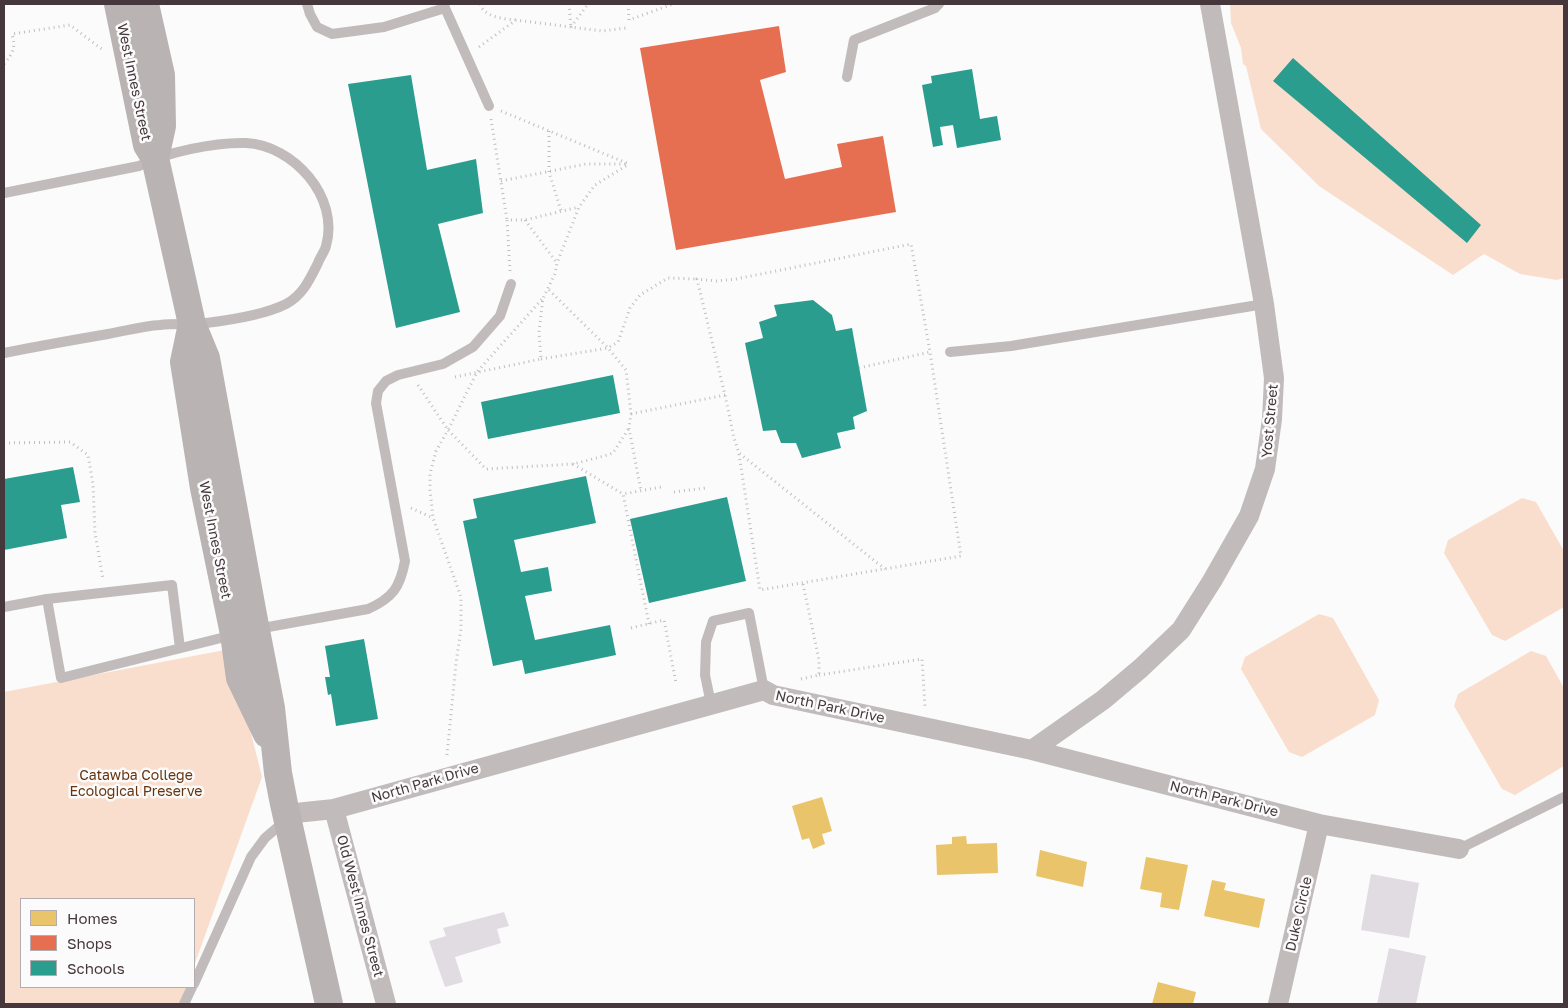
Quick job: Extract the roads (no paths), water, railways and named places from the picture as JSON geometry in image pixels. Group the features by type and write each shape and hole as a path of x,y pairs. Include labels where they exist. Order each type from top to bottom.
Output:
{"main road":[{"name":"West Innes Street","path":"118,4 147,145 155,158 192,324 184,362 204,488 245,632 240,678 260,722 275,748 286,817 328,1004"},
{"name":"West Innes Street","path":"145,4 161,76 162,126 155,158"}],"street":[{"name":"Yost Street","path":"1032,750 1103,700 1141,668 1180,630 1212,581 1249,516 1265,469 1272,420 1274,378 1264,304 1210,4"},
{"name":"North Park Drive","path":"286,817 334,809 764,690 773,696 1032,750 1319,824 1459,849"},
{"name":"Old West Innes Street","path":"334,809 386,1004"},
{"name":"Duke Circle","path":"1278,1004 1319,824"}],"lane":[{"path":"307,4 311,17 317,27 332,34 384,27 445,6 489,106"},
{"path":"847,77 854,40 935,8 939,4"},
{"path":"4,193 136,167 155,158 192,149 246,143 266,146 285,156 302,170 317,186 324,200 328,225 326,246 302,291 288,302 270,311 205,323 161,324 4,353"},
{"path":"47,599 62,678 245,632 368,610 383,602 394,591 402,577 406,560 376,403 378,391 386,381 398,375 443,364 473,347 500,316 510,284"},
{"path":"950,352 1011,346 1264,304"},
{"path":"4,607 47,599 172,584 180,648"},
{"path":"711,704 705,675 706,642 714,621 749,613 764,690"},
{"path":"1459,849 1564,797"},
{"path":"195,981 251,857 265,838 286,817"},
{"path":"184,1004 192,988"}],"park label":[{"name":"Catawba College Ecological Preserve","path":"136,784"}]}
